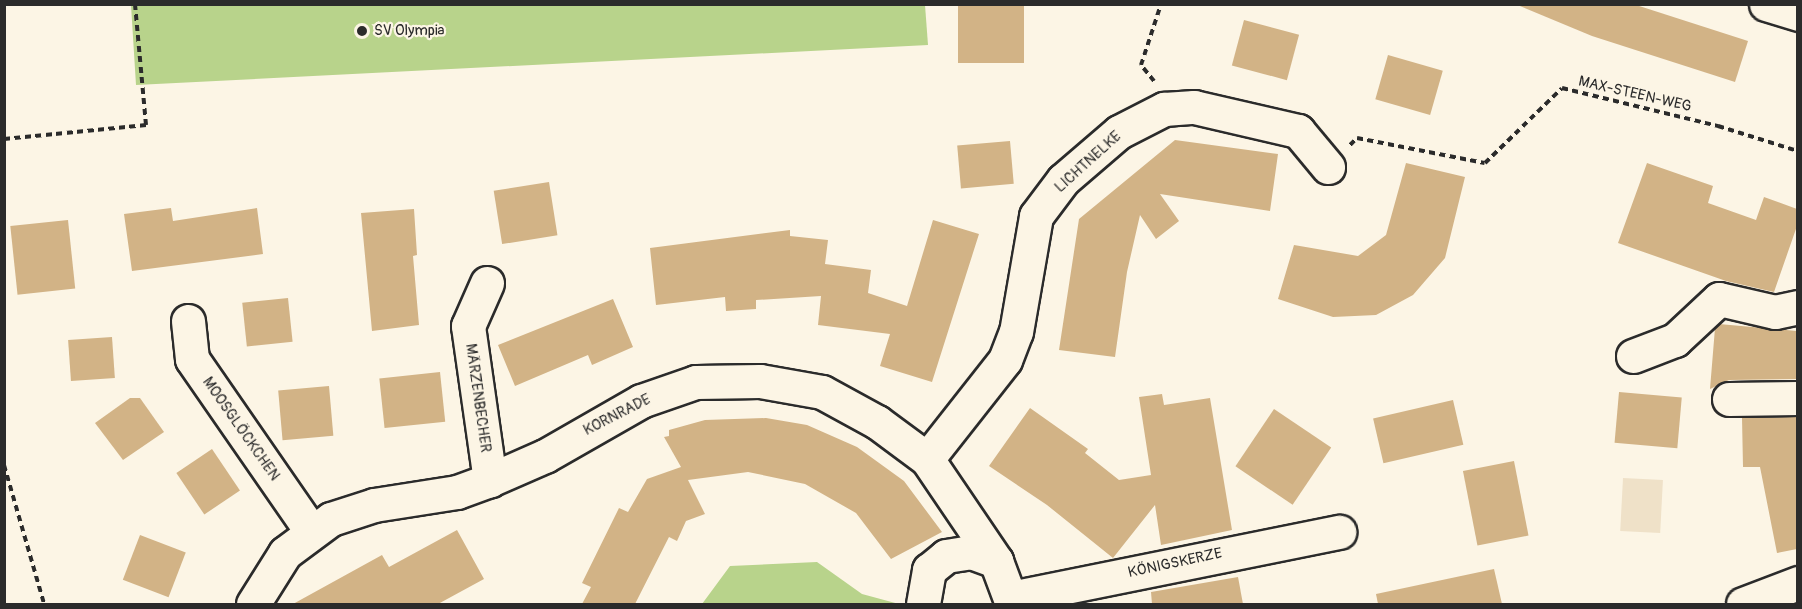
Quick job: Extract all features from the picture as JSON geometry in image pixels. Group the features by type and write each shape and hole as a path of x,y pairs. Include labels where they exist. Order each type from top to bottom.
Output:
{"street":[{"path":"1766,4 1797,14"},
{"name":"LICHTNELKE","path":"927,459 1005,360 1016,332 1036,216 1063,180 1119,132 1164,110 1194,107 1298,131 1328,167"},
{"name":"MÄRZENBECHER","path":"487,283 468,326 490,480"},
{"path":"1633,356 1675,340 1719,299 1775,312 1797,307"},
{"name":"MOOSGLÖCKCHEN","path":"188,321 192,359 311,531"},
{"name":"KORNRADE","path":"253,604 285,553 311,531 331,519 374,505 457,492 490,480 545,456 641,400 696,381 760,381 822,392 877,422 927,459 996,561 1011,601"},
{"path":"1729,399 1797,398"},
{"name":"KÖNIGSKERZE","path":"1011,601 1339,532"},
{"path":"923,604 929,570 946,556 970,552 996,561"},
{"path":"1743,604 1797,583"}],"path":[{"path":"4,139 146,125 135,4"},
{"path":"1161,4 1141,65 1159,87 1164,110"},
{"name":"MAX-STEEN-WEG","path":"1328,167 1357,138 1485,163 1562,88 1718,126 1797,152"},
{"path":"4,465 44,604"}],"shaded area":[{"path":"1623,478 1663,480 1660,533 1620,531"}],"green space":[{"path":"131,5 925,5 928,45 136,85"},
{"path":"817,562 862,594 899,604 702,604 730,566"}],"building":[{"path":"958,4 1024,4 1024,63 958,63"},
{"path":"1515,4 1633,4 1748,41 1735,82 1592,36"},
{"path":"1244,20 1299,35 1287,80 1232,65"},
{"path":"1388,55 1443,71 1430,115 1375,99"},
{"path":"1175,140 1278,154 1270,211 1160,194 1179,221 1156,239 1140,215 1127,272 1115,357 1059,350 1079,219"},
{"path":"1010,141 1014,184 961,188 957,146"},
{"path":"1406,163 1465,177 1445,258 1413,295 1376,315 1333,317 1278,299 1294,245 1358,256 1386,235"},
{"path":"1647,163 1713,186 1708,203 1756,220 1764,197 1797,209 1797,226 1774,292 1726,281 1618,243"},
{"path":"549,182 557,235 502,244 494,191"},
{"path":"171,208 173,221 257,208 263,254 132,271 124,214"},
{"path":"414,209 417,255 413,256 419,325 372,331 361,213"},
{"path":"68,220 75,289 18,295 10,226"},
{"path":"933,220 979,234 932,382 880,366 890,334 818,325 821,296 756,300 756,309 726,311 725,297 656,305 650,248 790,230 790,236 828,240 825,264 871,270 868,293 907,306"},
{"path":"288,298 293,342 247,347 242,303"},
{"path":"613,299 633,347 592,365 588,355 515,386 498,345"},
{"path":"1719,324 1797,331 1797,379 1729,380 1710,389 1715,328"},
{"path":"112,337 115,378 71,381 68,340"},
{"path":"440,372 445,422 385,428 379,378"},
{"path":"329,386 333,436 283,440 278,390"},
{"path":"1619,392 1682,397 1677,448 1615,443"},
{"path":"1162,394 1164,405 1210,398 1232,530 1161,545 1155,505 1113,558 1047,505 989,466 1030,408 1088,449 1085,453 1119,480 1151,475 1139,397"},
{"path":"130,398 140,398 164,432 123,460 95,423"},
{"path":"1453,400 1463,445 1383,463 1373,418"},
{"path":"1274,409 1331,448 1293,505 1235,466"},
{"path":"1797,417 1797,549 1777,553 1760,467 1743,467 1742,418"},
{"path":"766,418 807,425 857,447 904,481 942,532 891,559 856,513 805,484 748,472 688,480 705,514 686,521 677,541 669,537 635,604 582,604 591,587 582,583 619,508 628,512 647,479 681,467 664,437 669,436 669,430 705,420"},
{"path":"212,449 240,490 204,514 176,473"},
{"path":"1514,461 1529,536 1477,546 1463,471"},
{"path":"457,530 484,579 438,604 293,604 382,555 389,567"},
{"path":"140,535 186,553 169,597 123,580"},
{"path":"1494,569 1502,604 1378,604 1376,594"},
{"path":"1238,577 1243,604 1152,604 1151,592"}],"place":[{"name":"SV Olympia","path":"362,31"}]}
